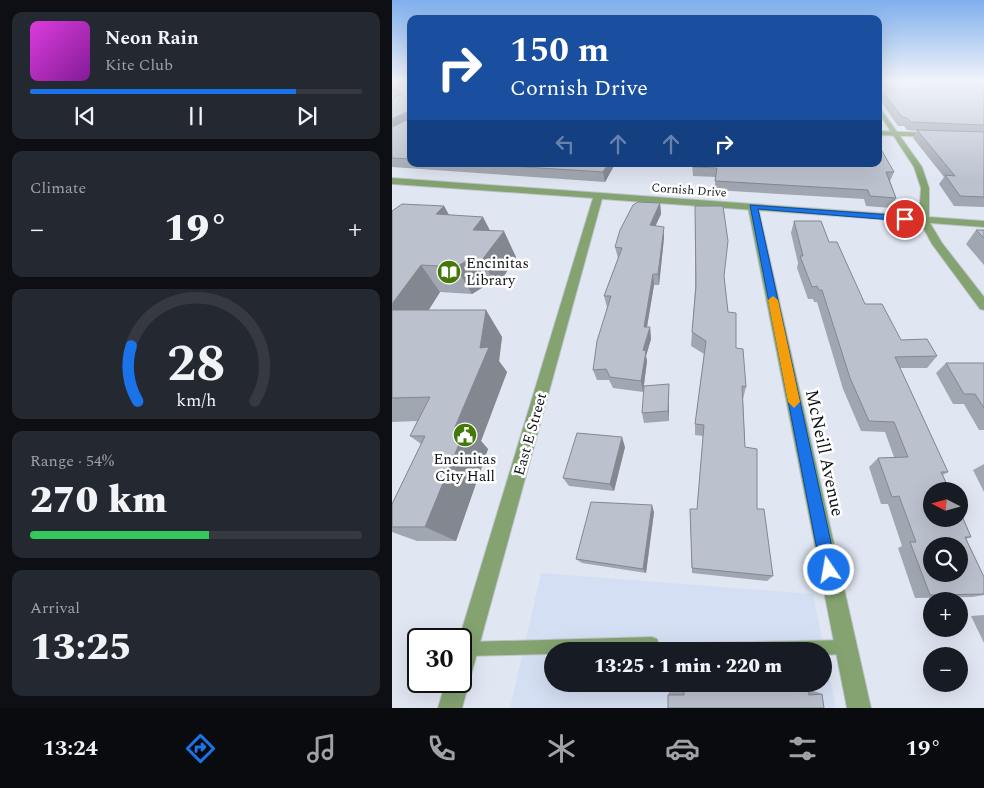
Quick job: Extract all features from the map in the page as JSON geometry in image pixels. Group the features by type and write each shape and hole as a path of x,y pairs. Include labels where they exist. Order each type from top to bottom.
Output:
{"street":[{"path":"883,114 918,167 925,188 924,220 937,244 982,302"},
{"path":"882,133 944,135"},
{"name":"Cornish Drive","path":"392,181 984,224"},
{"name":"East E Street","path":"472,632 598,196"},
{"name":"McNeill Avenue","path":"753,207 845,647 860,708"},
{"path":"450,708 454,693"}],"lane":[{"path":"472,649 544,647"},
{"path":"832,647 845,647"}],"shaded area":[{"path":"541,573 813,594 823,642 544,642 544,692 832,692 832,688 836,708 510,708"}],"building":[{"path":"392,114 403,114 392,119"},
{"path":"900,114 984,114 984,125 911,122 907,118 902,117"},
{"path":"407,120 407,159 392,158 392,127"},
{"path":"917,130 984,132 984,197 960,196 945,175 955,176"},
{"path":"882,151 894,172 886,172 896,198 870,196 868,190 715,181 717,168 693,167 882,167"},
{"path":"525,167 606,167 603,172"},
{"path":"638,202 660,203 650,225 664,227 658,274 653,274 644,327 650,327 643,350 646,351 641,381 610,377 606,369 593,370 597,341 611,296 604,296 622,248 615,247 620,230 633,205"},
{"path":"402,204 444,206 436,214 483,217 473,230 504,231 482,260 470,259 456,267 421,265 392,304 392,211"},
{"path":"695,206 723,206 728,241 724,276 728,312 736,313 736,348 743,349 746,387 742,386 745,447 757,449 757,509 764,509 773,576 692,568 690,509 697,509 704,425 695,424 706,341 692,332 696,286"},
{"path":"794,221 821,221 829,242 837,242 865,304 882,304 901,340 927,339 937,356 895,357 948,472 941,472 946,482 923,482 923,528 967,528 971,537 923,537 923,576 910,542 916,542 899,496 892,497 878,458 908,457 894,422 869,421 850,378 822,290 819,290 817,286 812,287 800,256 803,256"},
{"path":"976,230 984,230 984,238"},
{"path":"392,310 486,310 480,348 489,347 455,427 466,427 425,527 392,527 392,504 425,436 410,436 430,397 392,398"},
{"path":"946,363 984,363 984,408 975,394 964,394"},
{"path":"669,384 668,411 642,413 644,386"},
{"path":"577,433 622,437 610,484 563,478"},
{"path":"591,502 652,505 643,569 576,559"},
{"path":"968,543 984,577 984,594 929,592 925,582 968,582"},
{"path":"684,692 809,692 809,695 822,694 824,708 668,708 668,695 684,695"}],"slow traffic":[{"path":"773,300 794,402"}],"place":[{"name":"Encinitas Library","path":"449,272"},
{"name":"Encinitas City Hall","path":"465,435"}],"route":[{"path":"829,570 753,207 905,219"}]}
